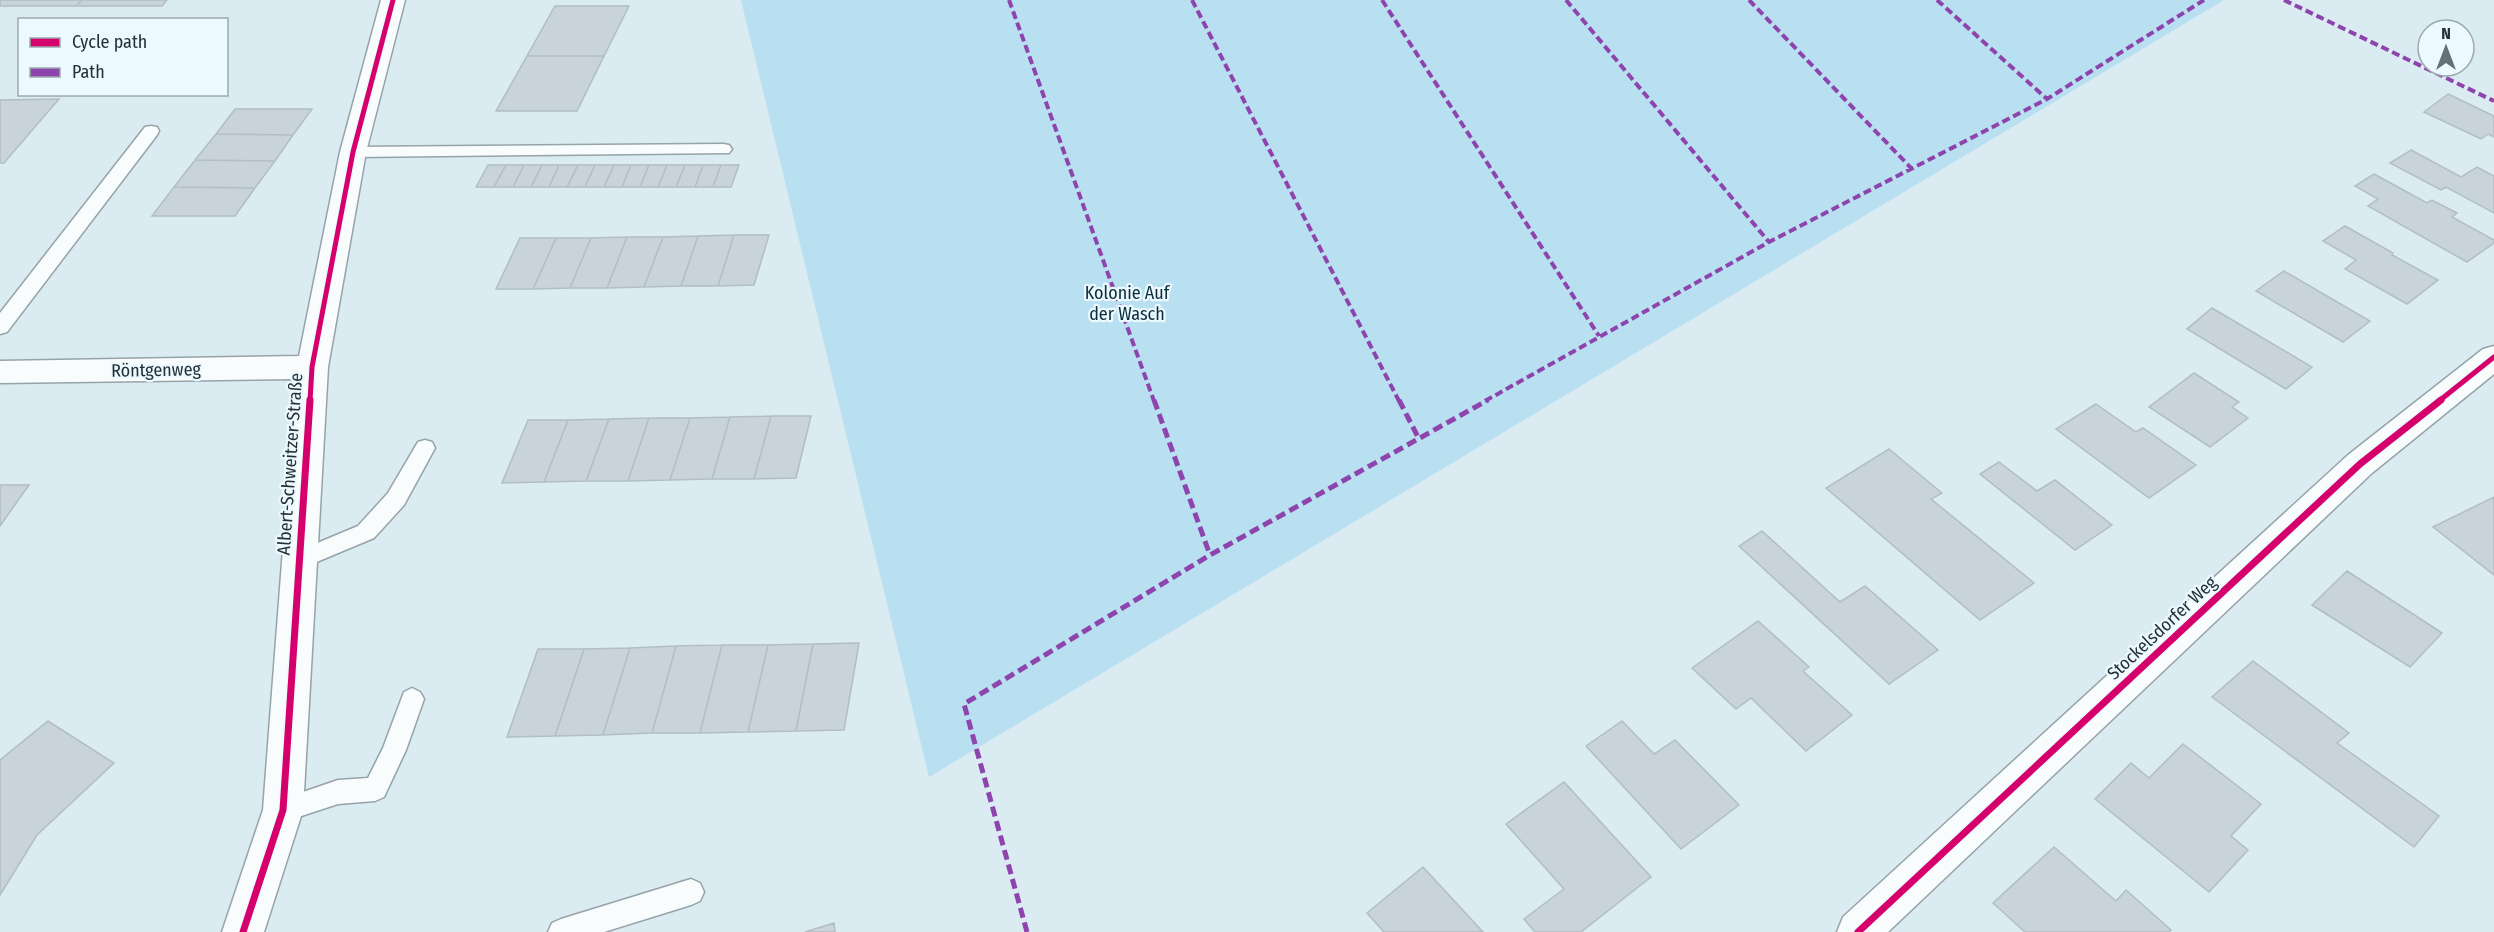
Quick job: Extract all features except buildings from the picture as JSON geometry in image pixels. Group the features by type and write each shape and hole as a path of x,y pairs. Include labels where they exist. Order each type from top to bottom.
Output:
{"street":[{"name":"Albert-Schweitzer-Straße","path":"243,932 284,810 312,367 353,152 393,0"},
{"name":"Stockelsdorfer Weg","path":"1858,932 2360,464 2494,357"},
{"name":"Röntgenweg","path":"0,372 312,367"}],"lane":[{"path":"0,327 151,131"},
{"path":"353,152 723,149"},
{"path":"299,560 366,532 396,499 425,448"},
{"path":"284,810 338,792 375,789 394,750 412,699"},
{"path":"561,932 691,892"}],"green space":[{"name":"Kolonie Auf der Wasch","path":"741,0 2224,0 929,777"}],"marked path":[{"path":"1009,0 1210,555"},
{"path":"1192,0 1419,439"},
{"path":"1382,0 1599,336"},
{"path":"1566,0 1769,242"},
{"path":"1749,0 1912,169"},
{"path":"1937,0 2047,99"},
{"path":"1027,932 964,704 1210,555 1599,336 1769,242 2047,99 2204,0"},
{"path":"2284,0 2494,101"}],"cycle path":[{"path":"243,932 283,810 312,367 353,152 393,0"},
{"path":"1858,932 2360,464 2494,357"}]}
